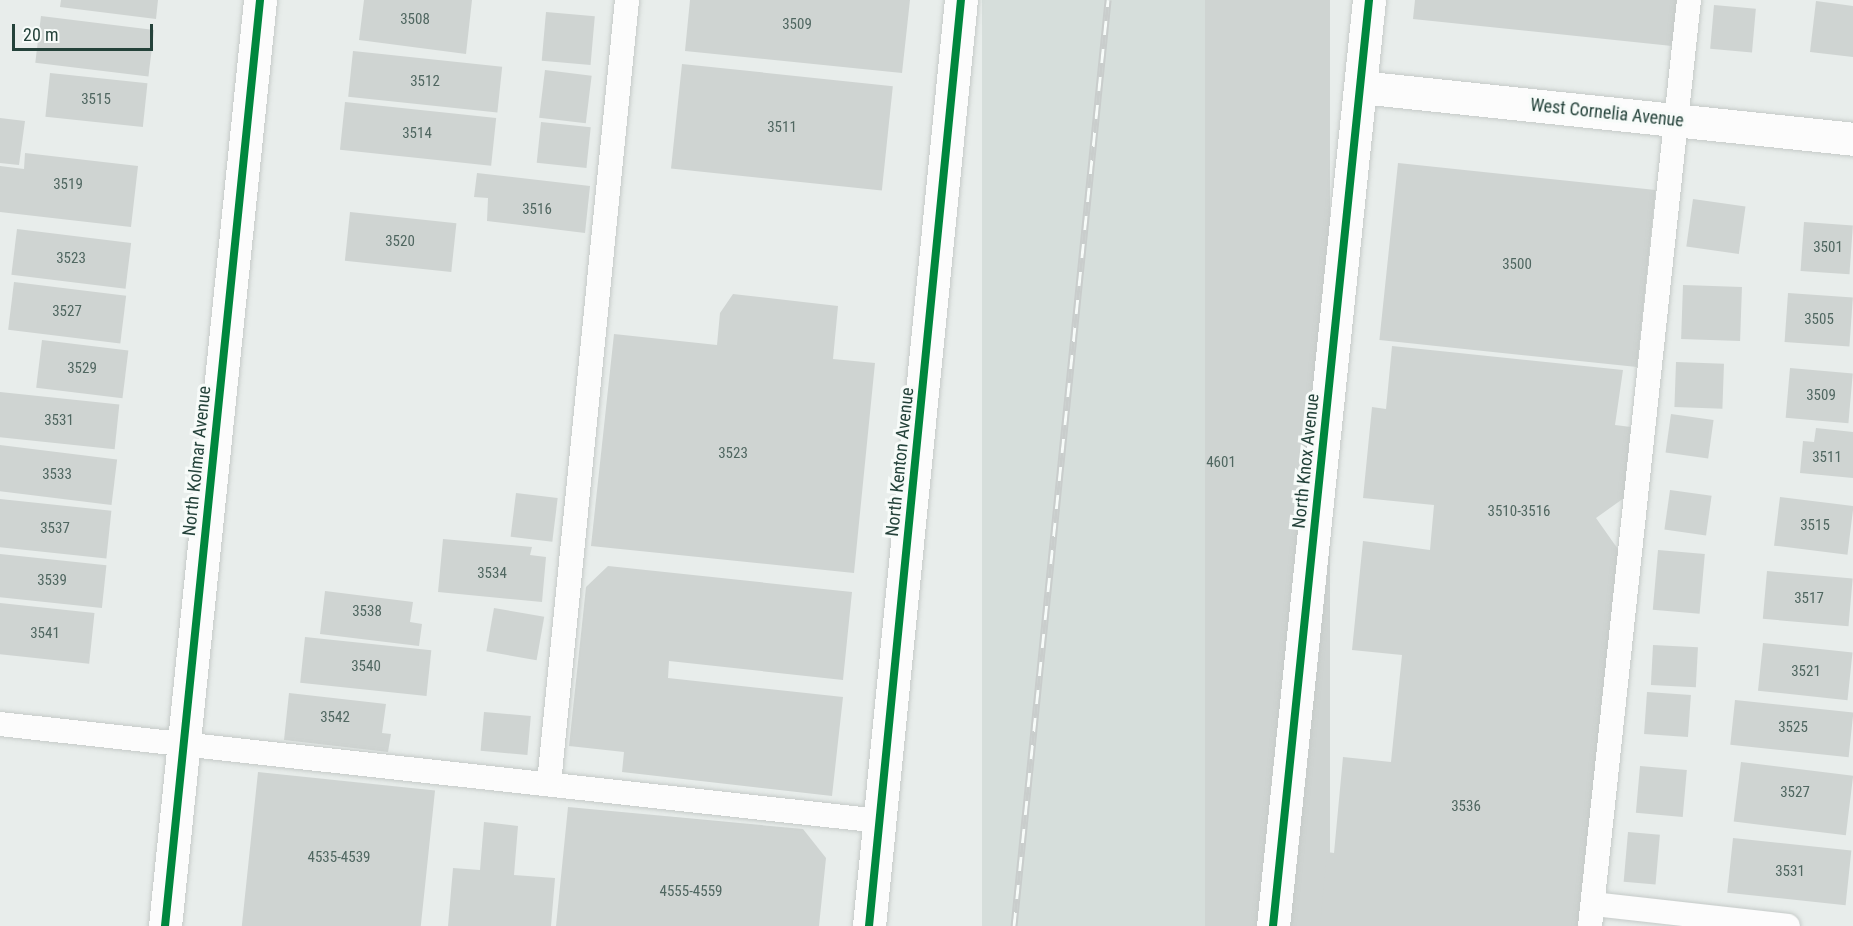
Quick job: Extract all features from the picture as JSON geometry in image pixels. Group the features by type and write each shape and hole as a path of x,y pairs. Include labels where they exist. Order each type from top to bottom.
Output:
{"street":[{"name":"North Kolmar Avenue","path":"165,926 260,0"},
{"name":"North Kenton Avenue","path":"869,926 961,0"},
{"name":"North Knox Avenue","path":"1273,926 1369,0"},
{"name":"West Cornelia Avenue","path":"1360,87 1853,139"}],"lane":[{"path":"549,783 627,0"},
{"path":"1689,0 1592,915 1788,926"},
{"path":"0,724 880,820"}],"shaded area":[{"path":"982,0 1205,0 1205,926 982,926"}],"building":[{"path":"61,0 158,0 156,19 60,7"},
{"path":"364,0 472,0 466,54 359,40"},
{"path":"690,0 910,0 902,73 685,51"},
{"path":"1205,0 1330,0 1330,926 1205,926"},
{"path":"1415,0 1677,0 1672,46 1413,19"},
{"path":"1816,1 1853,6 1853,57 1810,52"},
{"path":"1714,5 1756,9 1752,52 1710,49"},
{"path":"546,12 595,16 591,65 542,61"},
{"path":"41,16 154,30 148,77 35,63"},
{"path":"353,51 502,67 497,112 348,97"},
{"path":"682,64 893,86 882,191 671,168"},
{"path":"545,70 592,76 586,123 539,118"},
{"path":"50,73 147,83 143,127 45,117"},
{"path":"345,102 496,118 491,166 340,150"},
{"path":"0,118 25,121 19,165 0,163"},
{"path":"541,122 591,127 586,168 537,163"},
{"path":"25,153 138,166 131,227 0,212 0,166 24,169"},
{"path":"1398,163 1656,190 1637,367 1379,340"},
{"path":"477,173 590,186 585,233 487,221 488,198 474,197"},
{"path":"1693,199 1745,206 1739,254 1686,247"},
{"path":"350,212 456,223 451,272 345,261"},
{"path":"1804,222 1853,225 1849,274 1801,271"},
{"path":"17,229 131,243 126,289 11,275"},
{"path":"14,282 126,296 120,343 8,330"},
{"path":"1683,285 1742,287 1740,341 1681,339"},
{"path":"1788,293 1853,298 1849,346 1785,342"},
{"path":"733,294 838,306 833,359 875,363 854,573 591,546 614,334 717,345 720,313"},
{"path":"42,340 128,351 123,398 36,388"},
{"path":"1392,346 1623,370 1615,425 1631,427 1624,498 1596,518 1620,552 1581,926 1320,926 1327,852 1334,853 1343,757 1391,762 1402,655 1352,650 1363,541 1430,550 1434,505 1363,498 1372,407 1386,409"},
{"path":"1676,362 1724,364 1722,409 1674,407"},
{"path":"1790,368 1853,373 1848,423 1786,418"},
{"path":"0,392 119,405 115,449 0,437"},
{"path":"1671,414 1714,420 1708,459 1666,453"},
{"path":"1816,428 1853,432 1853,478 1800,473 1803,441 1814,442"},
{"path":"0,445 117,459 112,505 0,491"},
{"path":"1670,490 1712,496 1706,535 1664,530"},
{"path":"516,493 558,498 552,542 511,537"},
{"path":"1780,497 1853,506 1847,555 1774,546"},
{"path":"0,499 111,511 106,558 0,547"},
{"path":"443,539 532,547 530,555 546,557 542,602 438,592"},
{"path":"1658,550 1705,554 1700,614 1653,610"},
{"path":"0,554 106,565 102,608 0,597"},
{"path":"608,566 852,592 843,680 669,661 668,678 843,697 832,796 622,772 624,752 569,746 586,587"},
{"path":"1767,571 1853,578 1848,626 1763,619"},
{"path":"325,591 413,602 410,622 422,624 419,646 320,634"},
{"path":"0,603 94,613 89,664 0,654"},
{"path":"494,608 544,617 537,660 486,651"},
{"path":"305,637 431,650 426,696 300,683"},
{"path":"1763,643 1853,652 1847,700 1758,691"},
{"path":"1653,645 1698,647 1696,687 1651,685"},
{"path":"1647,692 1691,695 1688,737 1644,734"},
{"path":"289,693 386,704 382,733 391,734 388,752 284,740"},
{"path":"1735,700 1853,712 1849,757 1730,745"},
{"path":"484,712 531,716 527,755 481,751"},
{"path":"1741,762 1853,776 1846,835 1734,822"},
{"path":"1640,766 1687,770 1683,817 1636,813"},
{"path":"258,772 435,791 421,926 242,926"},
{"path":"568,807 803,829 826,858 819,926 556,926"},
{"path":"484,822 518,826 514,875 555,878 551,926 448,926 453,868 480,870"},
{"path":"1628,832 1660,835 1656,885 1624,882"},
{"path":"1733,838 1851,850 1846,905 1727,893"}],"railway":[{"path":"1014,926 1108,0"}],"cycle path":[{"path":"165,926 260,0"},
{"path":"869,926 961,0"},
{"path":"1273,926 1369,0"}]}
